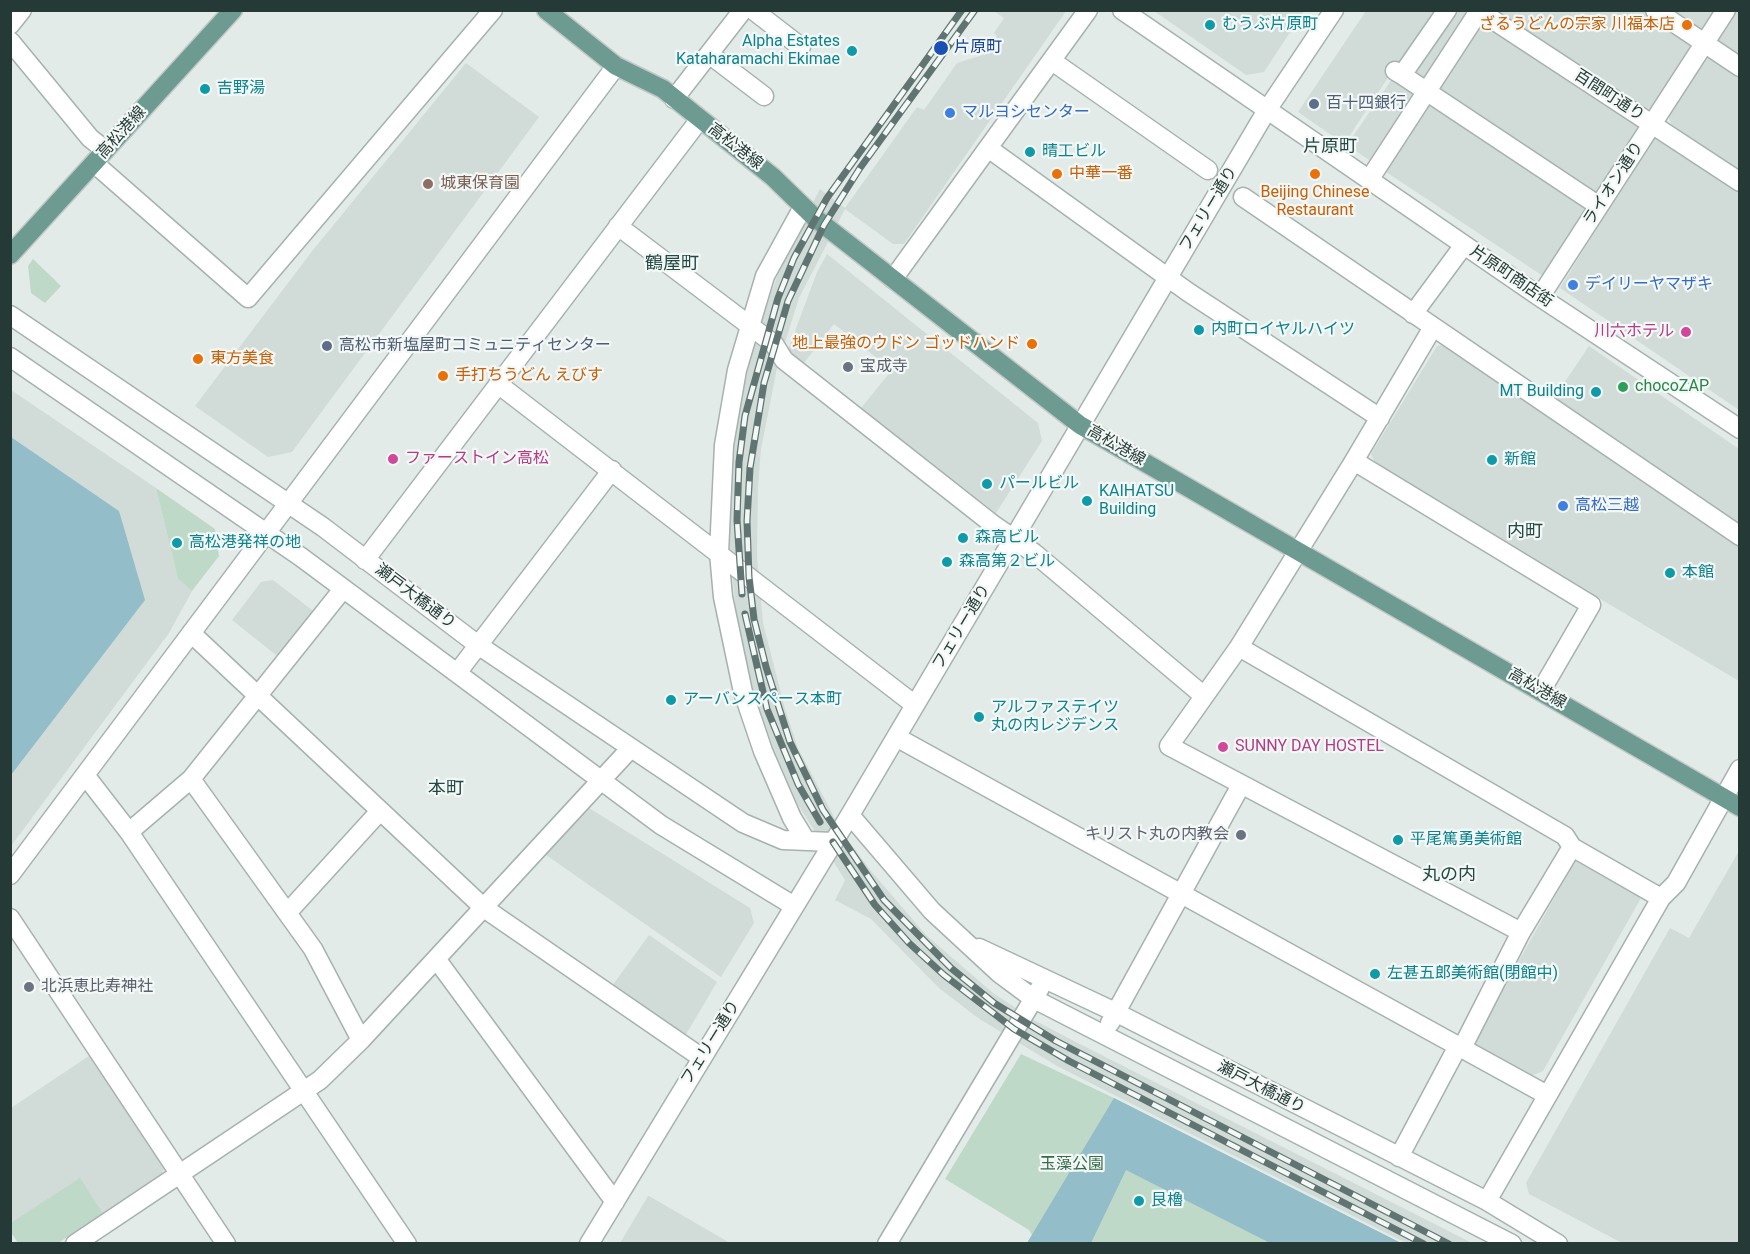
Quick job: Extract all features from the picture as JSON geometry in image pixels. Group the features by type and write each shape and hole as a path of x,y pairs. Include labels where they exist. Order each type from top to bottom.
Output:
{"main road":[{"name":"高松港線","path":"10,255 233,10"},
{"name":"高松港線","path":"546,10 616,66 652,82 700,119 773,177 802,207 1080,425 1732,802"}],"street":[{"path":"10,25 22,10"},
{"path":"10,41 90,138 100,157 248,298 493,10"},
{"path":"674,99 743,10"},
{"path":"753,10 801,47"},
{"path":"893,279 1088,10"},
{"path":"1122,10 1267,110"},
{"name":"フェリー通り","path":"589,1244 850,815 1267,110 1334,10"},
{"path":"1447,10 1399,73 1599,206"},
{"path":"1655,10 1740,67"},
{"name":"ライオン通り","path":"1540,297 1726,10"},
{"path":"1368,180 1479,11"},
{"name":"百間町通り","path":"1479,11 1740,182"},
{"path":"709,54 764,96"},
{"path":"1052,61 1208,170"},
{"path":"10,874 616,66"},
{"name":"片原町商店街","path":"1267,110 1540,297 1740,429"},
{"path":"366,560 700,119"},
{"path":"988,148 1167,277 1380,418"},
{"path":"1243,197 1740,536"},
{"path":"802,207 765,276 729,410 720,499 719,553 723,597 743,692 763,751 792,818 806,841"},
{"path":"618,226 774,344 784,360 1014,539 1203,696"},
{"path":"1413,314 1464,245"},
{"name":"瀬戸大橋通り","path":"10,315 288,504 478,645 630,749 757,830 783,840 833,842"},
{"path":"1433,327 1354,461 1239,647 1169,746 1521,932"},
{"path":"10,357 266,533 661,825 794,906"},
{"path":"498,384 915,705"},
{"path":"1354,461 1591,605 1541,691"},
{"path":"457,673 612,470"},
{"path":"129,832 191,779 343,589"},
{"path":"191,633 484,908 702,1058"},
{"path":"1239,647 1565,836 1572,847 1661,898"},
{"path":"896,737 1547,1095"},
{"path":"75,1244 179,1172 320,1080 362,1040 437,960 630,749"},
{"path":"1487,1201 1661,898 1676,883 1732,802 1740,770"},
{"path":"85,775 129,832 305,1089 407,1244"},
{"path":"191,779 313,950 362,1040"},
{"path":"1105,1035 1115,1012 1241,785"},
{"path":"288,912 380,811"},
{"name":"瀬戸大橋通り","path":"850,815 932,911 961,939 1034,999 1512,1244"},
{"path":"1399,1157 1521,932 1572,847"},
{"path":"10,918 226,1244"},
{"name":"瀬戸大橋通り","path":"961,939 1115,1012 1487,1201 1558,1244"},
{"path":"437,960 615,1202"},
{"path":"886,1244 1045,979"}],"shaded area":[{"path":"994,11 1066,11 904,244 893,244 845,209 799,298 777,368 761,449 757,556 763,623 785,709 798,748 843,834 871,871 926,935 993,993 1034,1020 1072,1040 1472,1243 1406,1243 1057,1066 978,1018 939,988 871,919 835,900 845,880 797,803 759,714 737,624 728,527 731,447 756,333 785,256 820,189 845,208 917,107 924,110 957,63 983,55 997,36 994,33 1004,18"},
{"path":"1154,11 1304,11 1264,72 1246,75"},
{"path":"1366,11 1444,11 1409,63 1401,58 1344,144 1298,112"},
{"path":"1449,11 1467,11 1474,15 1425,89 1405,75"},
{"path":"1495,11 1652,11 1698,40 1654,108 1645,109"},
{"path":"1661,11 1718,11 1701,37"},
{"path":"1739,11 1739,65 1713,48"},
{"path":"1479,18 1642,127 1595,200 1430,92"},
{"path":"1710,50 1739,70 1739,170 1671,124 1668,116"},
{"path":"466,63 539,117 292,452 268,457 195,406 313,250"},
{"path":"1392,79 1423,92 1375,164 1347,145"},
{"path":"1427,96 1592,206 1546,278 1380,168"},
{"path":"1655,134 1739,190 1739,410 1560,288"},
{"path":"827,254 1038,423 1042,441 996,513 861,408 892,370 834,324 804,363 788,350 817,272"},
{"name":"高松三越","path":"1449,344 1739,545 1739,681 1377,467 1371,454 1437,346"},
{"path":"1589,346 1739,449 1739,527 1552,401"},
{"path":"11,390 156,488 178,579 192,591 169,633 11,846 10,775 45,729 119,511 11,437"},
{"path":"273,580 316,613 281,659 232,620 261,582"},
{"path":"589,808 750,908 754,923 721,977 546,855"},
{"path":"1739,851 1739,1243 1622,1243 1529,1194 1526,1183 1670,928 1689,938"},
{"path":"1575,861 1641,898 1543,1071 1531,1076 1478,1050 1474,1041"},
{"path":"649,935 717,982 685,1036 612,986"},
{"path":"92,1054 165,1164 162,1174 58,1243 18,1243 11,1232 11,1108"},
{"path":"649,1196 730,1243 620,1243"}],"green space":[{"path":"33,259 61,286 45,303 31,293 28,266"},
{"path":"156,488 215,529 219,556 192,591 178,579"},
{"name":"玉藻公園","path":"1021,1054 1114,1098 1401,1243 1027,1243 1032,1235 1029,1230 945,1179"},
{"path":"80,1178 103,1214 58,1243 18,1243 11,1232 11,1223"}],"water":[{"path":"11,437 119,511 145,600 11,775"},
{"path":"1114,1098 1401,1243 1270,1243 1126,1170 1091,1243 1027,1243"}],"railway":[{"path":"742,594 737,520 739,462 745,416 778,298 794,258 827,198 962,10"},
{"path":"975,10 860,168 824,225 788,301 764,383 750,468 747,521 749,577 754,619 766,667 790,742 823,810 884,900 951,968 994,1003 1056,1041 1449,1244"},
{"path":"745,614 767,709 798,784 820,822"},
{"path":"833,842 875,905 909,943 944,975 1014,1029 1069,1061 1424,1244"}],"place":[{"name":"むうぶ片原町","path":"1210,25"},
{"name":"ざるうどんの宗家 川福本店","path":"1687,25"},
{"name":"片原町","path":"941,48"},
{"name":"Alpha Estates Kataharamachi Ekimae","path":"852,51"},
{"name":"吉野湯","path":"205,89"},
{"name":"百十四銀行","path":"1314,104"},
{"name":"マルヨシセンター","path":"950,113"},
{"name":"晴工ビル","path":"1030,152"},
{"name":"中華一番","path":"1057,174"},
{"name":"Beijing Chinese Restaurant","path":"1315,174"},
{"name":"城東保育園","path":"428,184"},
{"name":"デイリーヤマザキ","path":"1573,285"},
{"name":"内町ロイヤルハイツ","path":"1199,330"},
{"name":"川六ホテル","path":"1686,332"},
{"name":"地上最強のウドン ゴッドハンド","path":"1032,344"},
{"name":"高松市新塩屋町コミュニティセンター","path":"327,346"},
{"name":"東方美食","path":"198,359"},
{"name":"宝成寺","path":"848,367"},
{"name":"手打ちうどん えびす","path":"443,376"},
{"name":"chocoZAP","path":"1623,387"},
{"name":"MT Building","path":"1596,392"},
{"name":"ファーストイン高松","path":"393,459"},
{"name":"新館","path":"1492,460"},
{"name":"パールビル","path":"987,484"},
{"name":"KAIHATSU Building","path":"1087,501"},
{"name":"高松三越","path":"1563,506"},
{"name":"森高ビル","path":"963,538"},
{"name":"高松港発祥の地","path":"177,543"},
{"name":"森高第２ビル","path":"947,562"},
{"name":"本館","path":"1670,573"},
{"name":"アーバンスペース本町","path":"671,700"},
{"name":"アルファステイツ 丸の内レジデンス","path":"979,717"},
{"name":"SUNNY DAY HOSTEL","path":"1223,747"},
{"name":"キリスト丸の内教会","path":"1241,835"},
{"name":"平尾篤勇美術館","path":"1398,840"},
{"name":"左甚五郎美術館(閉館中)","path":"1375,974"},
{"name":"北浜恵比寿神社","path":"29,987"},
{"name":"艮櫓","path":"1139,1201"}],"district":[{"name":"片原町","path":"1330,147"},
{"name":"鶴屋町","path":"672,264"},
{"name":"内町","path":"1525,532"},
{"name":"本町","path":"446,789"},
{"name":"丸の内","path":"1449,875"}]}
